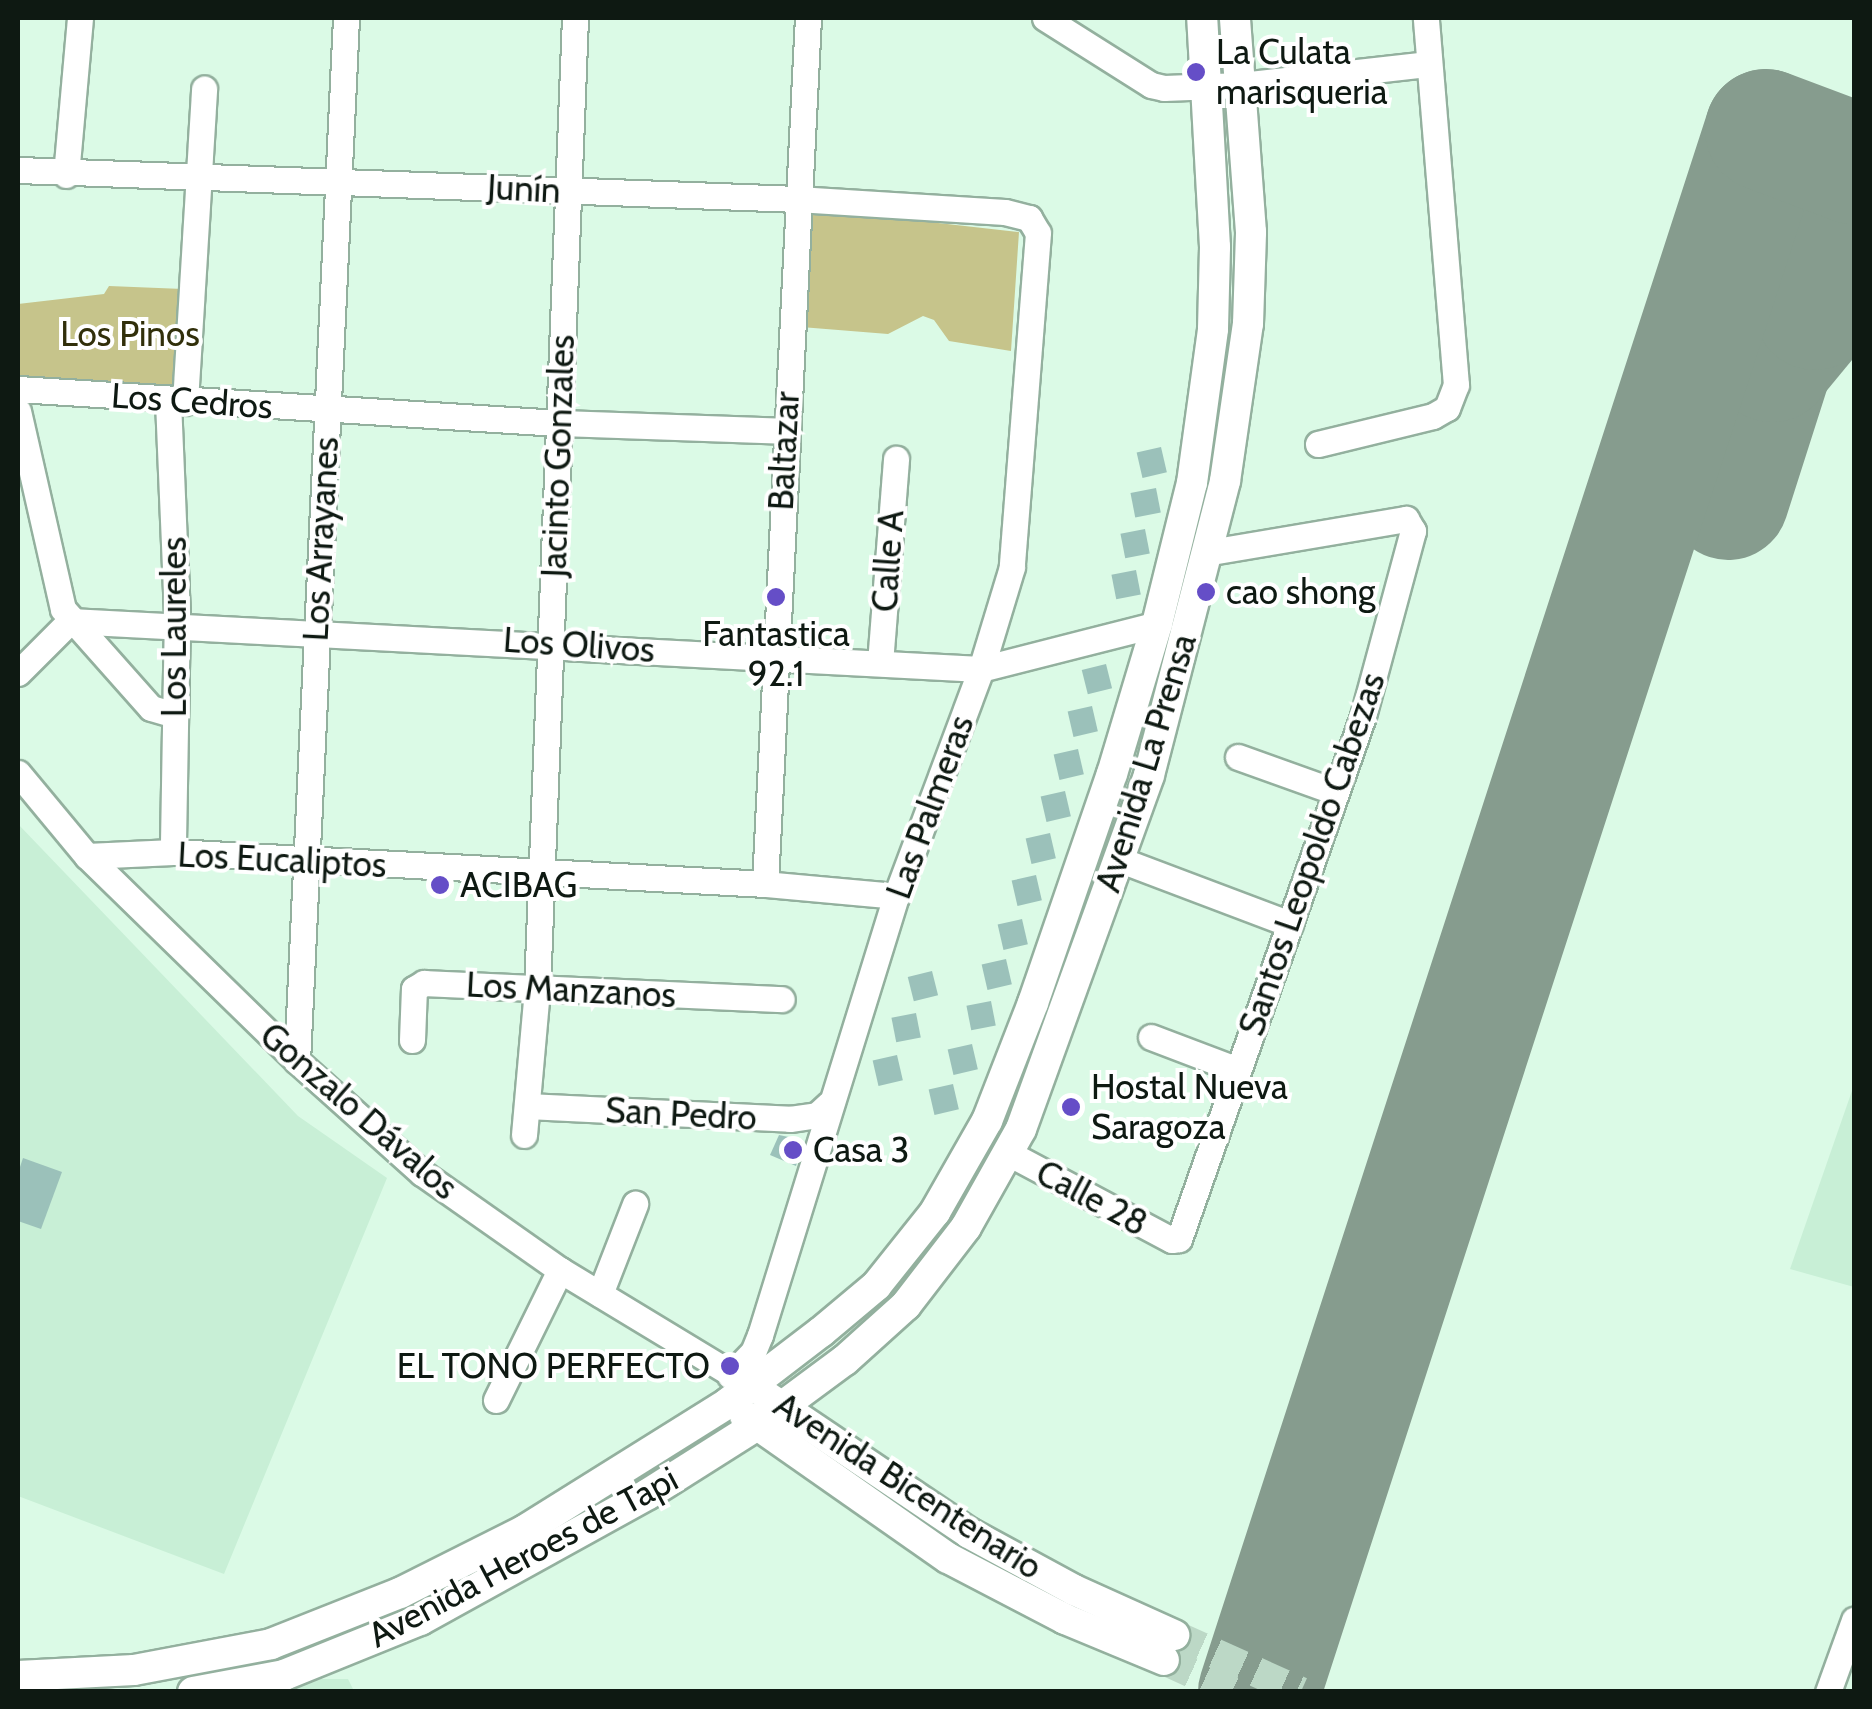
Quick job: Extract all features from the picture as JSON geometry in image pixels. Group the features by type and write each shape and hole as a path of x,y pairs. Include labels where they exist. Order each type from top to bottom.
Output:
{"main road":[{"name":"Avenida La Prensa","path":"736,1388 876,1286 935,1212 987,1121 1112,774 1157,624 1192,483 1213,329 1209,86 1202,18"},
{"name":"Avenida La Prensa","path":"770,1416 906,1305 966,1227 1010,1154 1148,776 1225,481 1248,324 1251,232 1234,18"},
{"name":"Avenida Bicentenario","path":"736,1388 948,1558 1065,1619 1169,1648"},
{"name":"Avenida Heroes de Tapi","path":"18,1676 134,1670 271,1644 400,1593 525,1530 736,1388"},
{"name":"Avenida Heroes de Tapi","path":"193,1692 284,1675 420,1620 631,1504 770,1416"}],"street":[{"path":"66,175 80,18"},
{"name":"Los Arrayanes","path":"297,1061 346,18"},
{"name":"Jacinto Gonzales","path":"524,1135 542,874 575,18"},
{"name":"Baltazar","path":"765,884 808,18"},
{"path":"1318,444 1433,416 1447,408 1456,385 1426,18"},
{"path":"1058,22 1151,85 1241,85 1429,64"},
{"name":"Los Laureles","path":"173,852 176,401 202,177 204,89"},
{"name":"Junín","path":"18,170 66,175 338,179 797,199 1005,212 1029,218"},
{"name":"Las Palmeras","path":"736,1388 760,1336 896,896 981,669 1012,567 1038,233 1029,218"},
{"name":"Los Cedros","path":"18,389 559,423 785,431"},
{"path":"18,412 63,609 151,708 175,716"},
{"name":"Calle A","path":"880,663 896,459"},
{"name":"Santos Leopoldo Cabezas","path":"1176,1241 1363,716 1413,531 1406,520 1206,553"},
{"path":"18,673 70,621"},
{"name":"Los Olivos","path":"70,621 317,630 981,669 1157,624"},
{"path":"1238,757 1336,792"},
{"name":"Gonzalo Dávalos","path":"18,773 87,856 297,1061 422,1172 736,1388"},
{"name":"Los Eucaliptos","path":"87,856 173,852 765,884 896,896"},
{"path":"1118,859 1290,924"},
{"name":"Los Manzanos","path":"412,1040 418,984 782,999"},
{"path":"1151,1037 1238,1070"},
{"name":"San Pedro","path":"528,1106 790,1119 816,1115 829,1104"},
{"name":"Calle 28","path":"1010,1154 1176,1241"},
{"path":"600,1294 635,1204"},
{"path":"496,1400 560,1270"},
{"path":"1828,1692 1854,1620"}],"shaded area":[{"path":"18,824 298,1116 387,1178 224,1574 18,1496"},
{"path":"1854,1085 1854,1287 1790,1269"},
{"path":"318,1679 348,1679 354,1691 275,1692"}],"green space":[{"path":"805,208 1019,232 1011,351 949,341 934,320 923,316 888,334 801,327"},
{"name":"Los Pinos","path":"109,286 183,289 177,385 20,381 18,304 104,294"}],"building":[{"path":"1161,447 1167,472 1142,478 1137,453"},
{"path":"1156,488 1161,513 1135,518 1130,493"},
{"path":"1145,529 1150,554 1125,558 1120,534"},
{"path":"1136,570 1141,595 1116,599 1111,575"},
{"path":"1106,664 1112,688 1088,694 1082,670"},
{"path":"1092,706 1098,731 1073,737 1068,712"},
{"path":"1078,749 1084,774 1059,780 1054,755"},
{"path":"1065,791 1071,816 1046,822 1041,797"},
{"path":"1050,833 1056,858 1031,864 1026,839"},
{"path":"1036,875 1042,900 1017,906 1012,881"},
{"path":"1022,919 1028,944 1003,950 998,925"},
{"path":"1006,959 1012,984 987,990 982,965"},
{"path":"932,971 938,995 914,1001 908,977"},
{"path":"991,1001 996,1026 971,1030 966,1006"},
{"path":"916,1013 921,1038 896,1042 891,1018"},
{"path":"972,1044 978,1069 953,1075 948,1050"},
{"path":"897,1055 903,1080 878,1086 873,1061"},
{"path":"953,1084 959,1109 934,1115 929,1090"},
{"name":"Casa 3","path":"779,1135 803,1140 796,1166 770,1155"},
{"path":"23,1158 62,1172 41,1229 18,1221 18,1173"}],"runway":[{"path":"1259,1692 1766,130 1854,163"},
{"path":"1728,499 1772,361 1815,309 1854,192"}],"tunnel":[{"path":"1174,1635 1301,1692"},
{"path":"1164,1660 1234,1692"}],"place":[{"name":"La Culata marisqueria","path":"1196,72"},
{"name":"cao shong","path":"1206,592"},
{"name":"Fantastica 92.1","path":"776,597"},
{"name":"ACIBAG","path":"440,885"},
{"name":"Hostal Nueva Saragoza","path":"1071,1107"},
{"name":"Casa 3","path":"793,1150"},
{"name":"EL TONO PERFECTO","path":"730,1366"}]}
